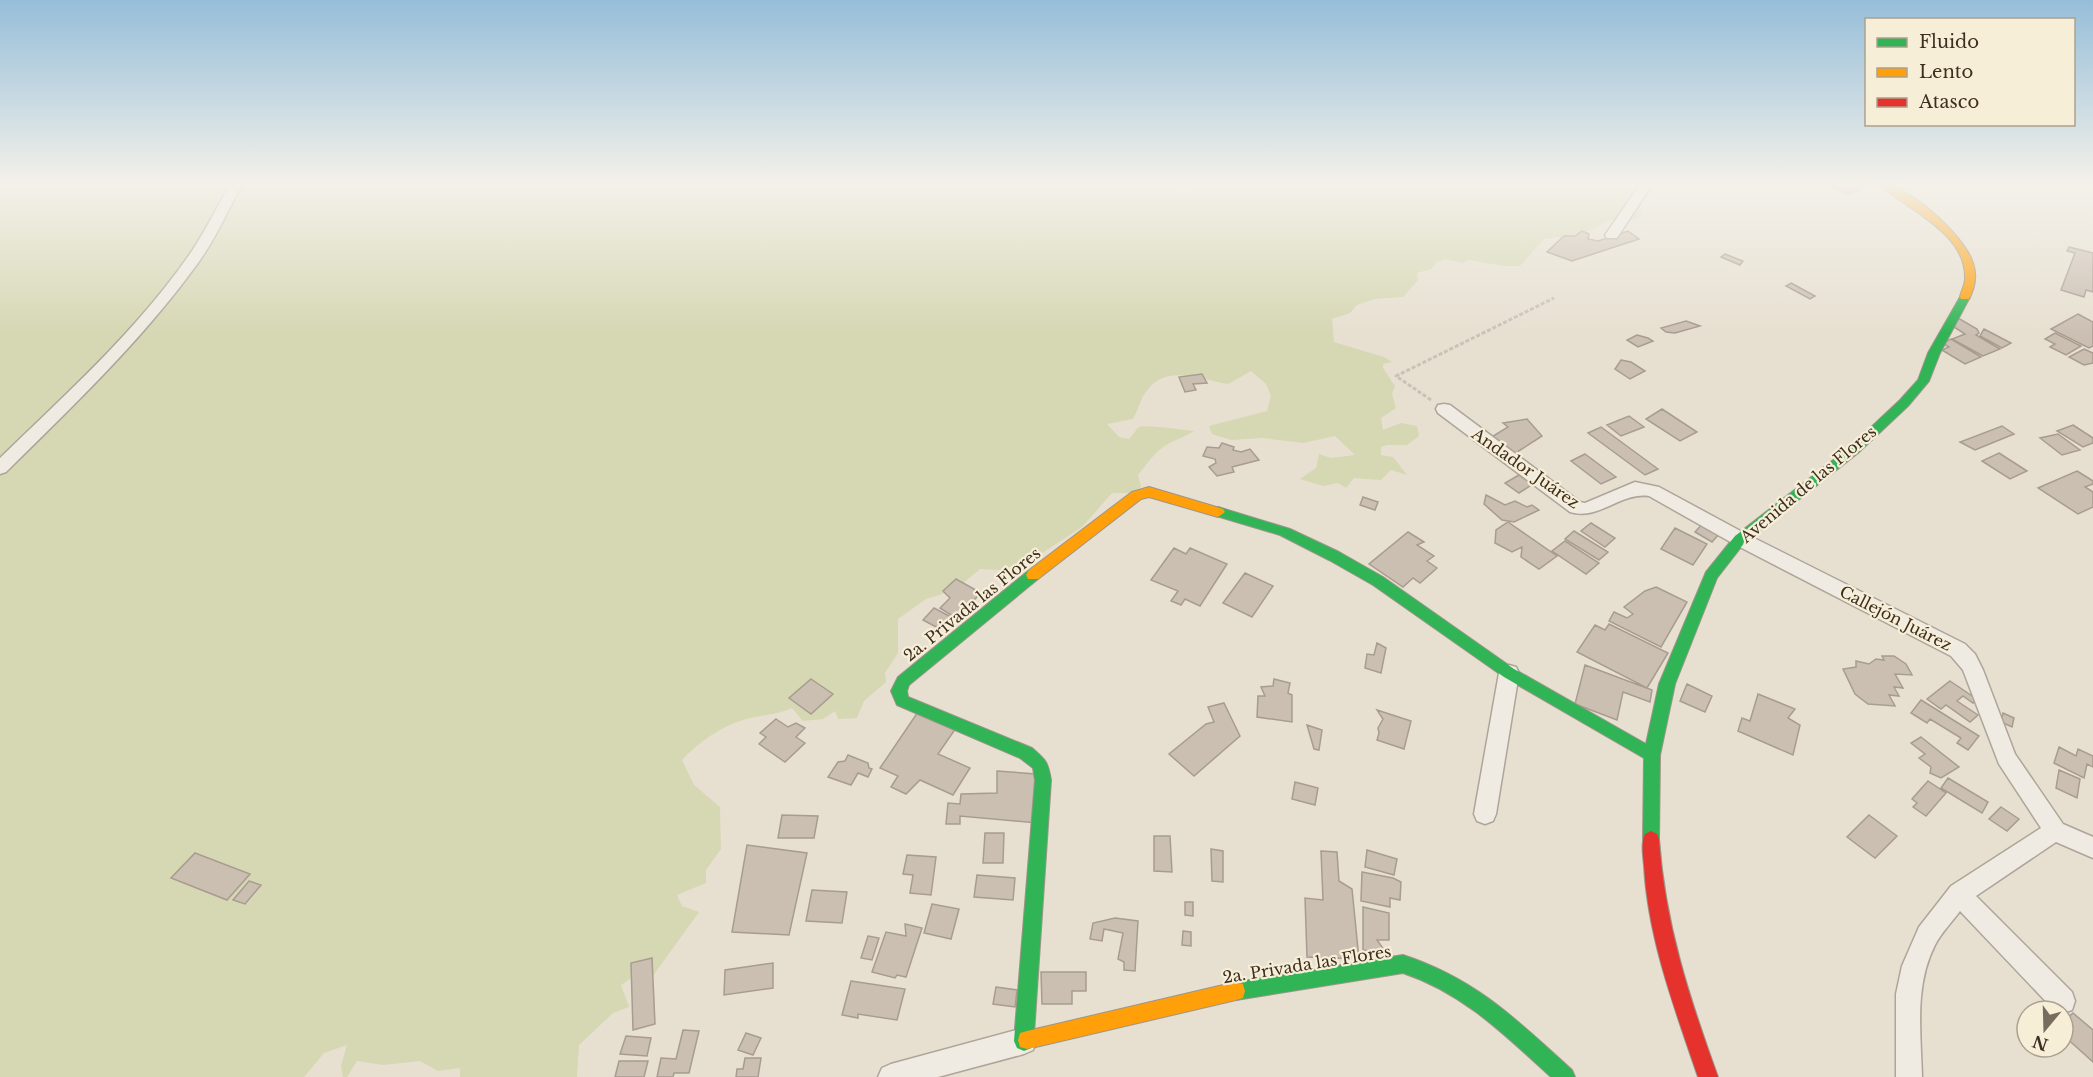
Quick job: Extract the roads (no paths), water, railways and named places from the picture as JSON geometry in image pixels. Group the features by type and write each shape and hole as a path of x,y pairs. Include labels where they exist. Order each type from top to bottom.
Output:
{"street":[{"path":"0,468 119,351 193,260 208,233"},
{"name":"Avenida de las Flores","path":"1708,1077 1672,975 1660,929 1652,882 1650,818 1652,755 1667,684 1711,576 1740,539 1854,450 1904,403 1923,381 1934,353 1967,293 1970,279 1966,260 1956,240 1948,233"},
{"name":"Andador Juárez","path":"1444,409 1576,508 1587,509 1635,488 1644,488 1740,539"},
{"name":"2a. Privada las Flores","path":"1565,1077 1486,1007 1447,978 1422,967 1403,964 1248,988 1024,1041 1043,780 1040,764 1026,753 902,701 899,691 903,681 994,605 1137,495 1149,492 1285,532 1378,581 1509,673 1652,755"},
{"name":"Callejón Juárez","path":"1740,539 1958,650 1968,660 1973,670 1997,740 2006,758 2055,831"},
{"path":"1485,813 1509,673"},
{"path":"1909,1077 1908,994 1914,966 1927,935 1959,894 2055,831 2093,848"},
{"path":"1959,894 2061,999"},
{"path":"891,1077 1024,1041"}]}
